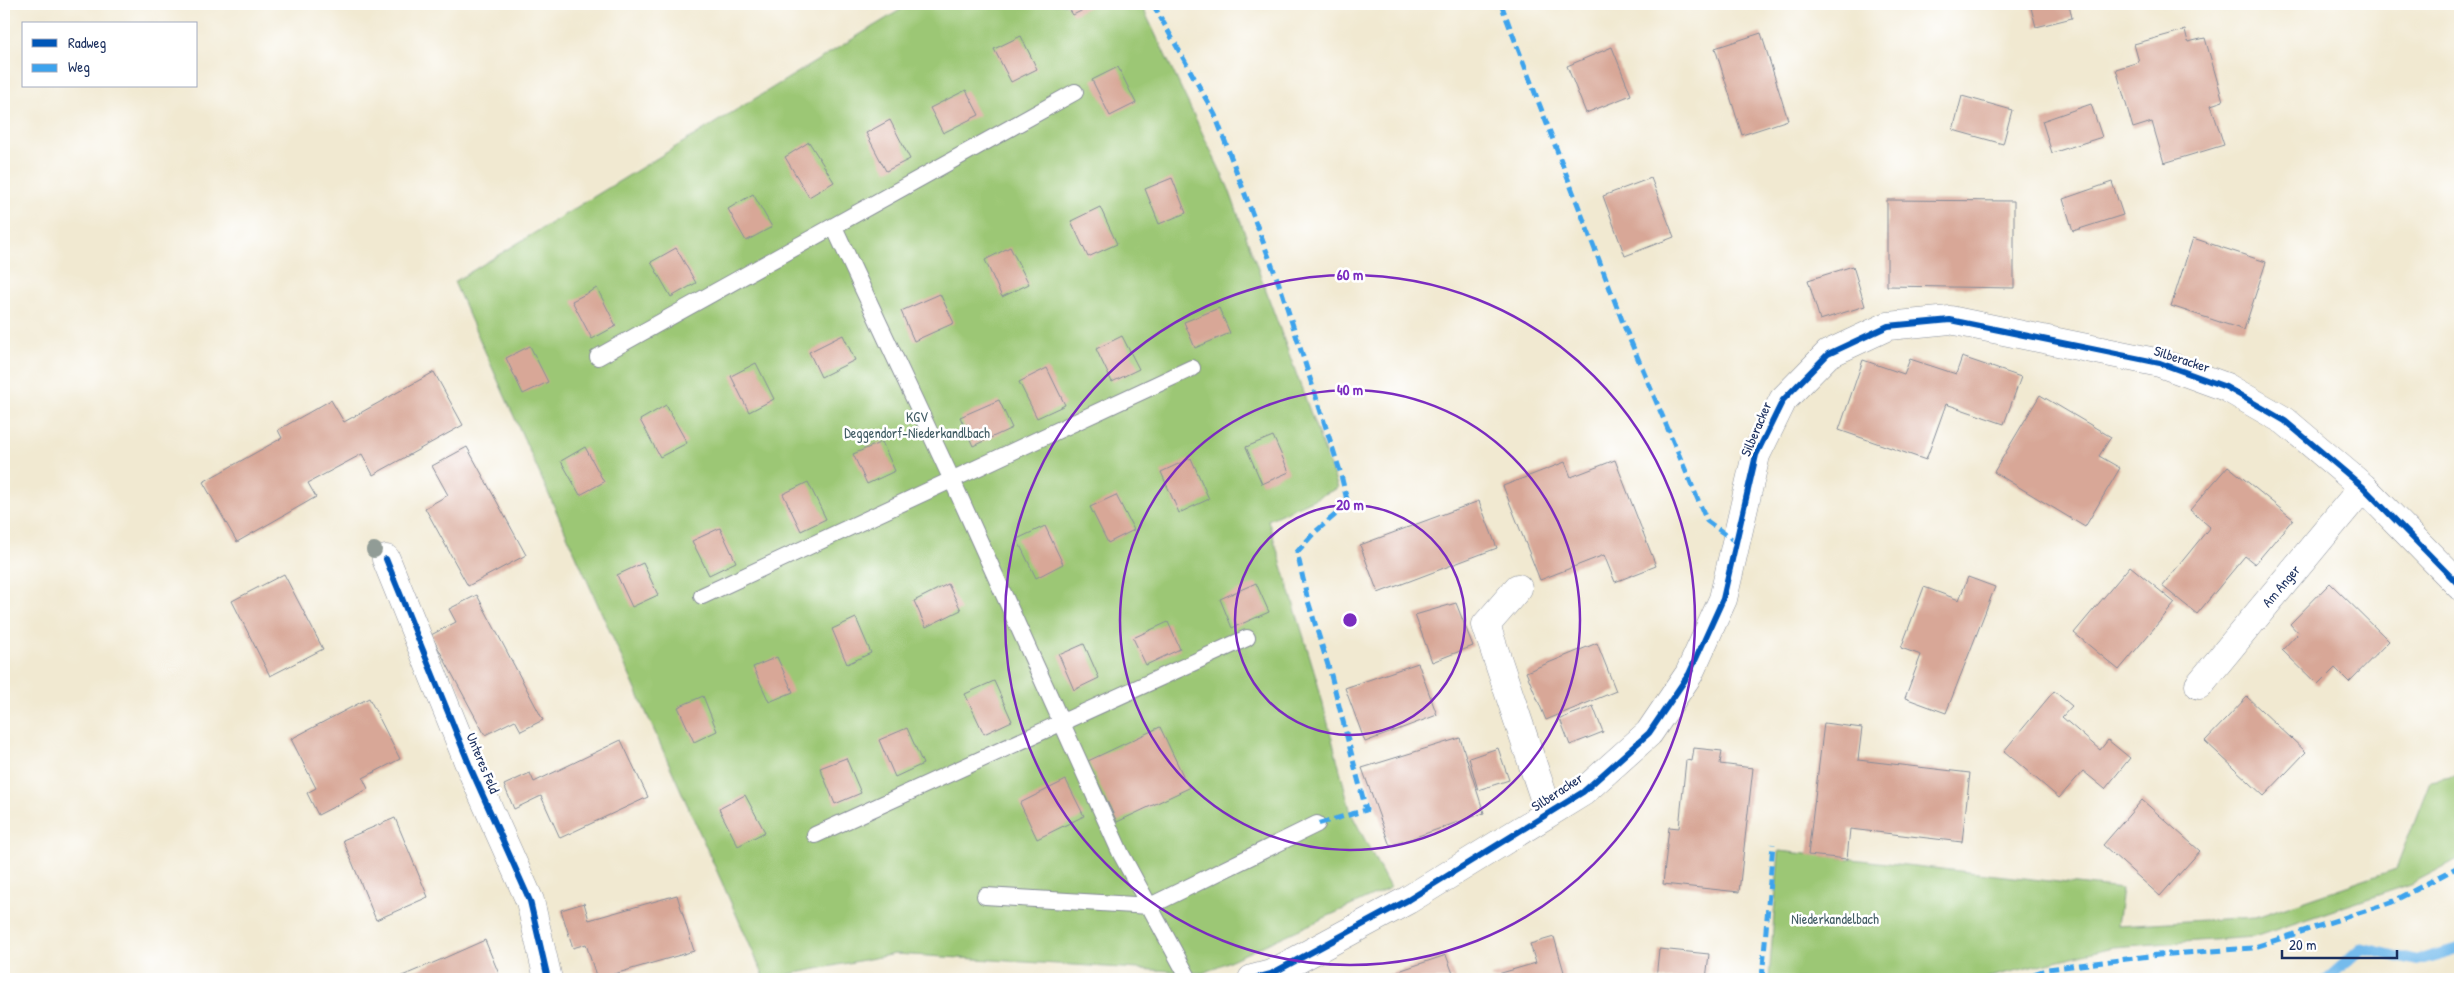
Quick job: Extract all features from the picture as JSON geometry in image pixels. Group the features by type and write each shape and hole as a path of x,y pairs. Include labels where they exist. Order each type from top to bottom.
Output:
{"street":[{"name":"Silberacker","path":"1252,979 1271,974 1408,900 1583,792 1649,733 1690,674 1723,599 1756,455 1783,400 1828,354 1888,326 1950,320 2160,363 2226,387 2285,421 2363,487 2460,586"},
{"name":"Am Anger","path":"2199,685 2363,487"},
{"name":"Unteres Feld","path":"386,560 471,769 530,901 548,979"},
{"name":"Silberacker","path":"1518,588 1486,625 1549,813"}],"lane":[{"path":"598,357 1075,92"},
{"path":"834,226 952,480 1120,854 1189,979"},
{"path":"702,596 1192,368"},
{"path":"815,835 1247,638"},
{"path":"985,896 1150,906 1317,824"}],"green space":[{"name":"KGV Deggendorf-Niederkandlbach","path":"910,4 1141,4 1228,187 1338,488 1268,520 1316,677 1351,813 1390,888 1203,973 895,954 765,979 454,282"},
{"name":"Niederkandelbach","path":"2460,775 2460,858 2411,884 2254,937 2113,947 1982,979 1769,979 1779,851 2122,889 2117,925 2256,917 2396,869 2430,781"}],"building":[{"path":"1066,4 1095,4 1073,15"},
{"path":"2030,4 2069,4 2072,18 2036,27"},
{"path":"2185,30 2188,42 2205,38 2223,101 2211,105 2224,145 2164,163 2152,122 2133,128 2116,69 2139,62 2134,44"},
{"path":"1761,33 1788,120 1742,135 1715,48"},
{"path":"1021,36 1037,69 1011,82 994,49"},
{"path":"1612,47 1631,95 1586,113 1567,66"},
{"path":"1118,67 1136,103 1110,116 1092,80"},
{"path":"966,90 979,115 943,133 930,108"},
{"path":"1962,96 2012,110 2003,144 1953,130"},
{"path":"2091,104 2102,137 2052,153 2042,121"},
{"path":"890,120 910,159 886,171 866,133"},
{"path":"809,142 834,182 809,197 785,157"},
{"path":"1172,178 1186,213 1159,224 1145,189"},
{"path":"1651,178 1674,237 1625,256 1603,196"},
{"path":"2112,182 2123,215 2073,231 2063,199"},
{"path":"753,194 772,227 746,241 728,209"},
{"path":"1887,200 2014,201 2014,288 1887,286"},
{"path":"1100,207 1117,244 1088,257 1071,221"},
{"path":"2193,238 2266,262 2244,330 2171,306"},
{"path":"1010,247 1029,284 1002,297 985,260"},
{"path":"676,248 696,283 671,297 651,262"},
{"path":"1853,266 1865,306 1820,320 1808,280"},
{"path":"597,288 616,326 592,339 572,301"},
{"path":"940,294 954,323 914,341 901,311"},
{"path":"1219,308 1230,333 1195,348 1184,322"},
{"path":"843,335 855,360 821,377 809,352"},
{"path":"1122,336 1139,369 1112,382 1096,349"},
{"path":"530,346 548,382 523,394 506,358"},
{"path":"1962,357 2021,377 2004,424 1946,404 1926,460 1839,430 1863,360 1904,374 1910,359 1956,374"},
{"path":"756,363 774,399 749,412 731,376"},
{"path":"1047,368 1065,405 1037,418 1019,382"},
{"path":"434,372 463,425 373,475 362,454 308,483 316,497 237,542 203,482 282,438 278,430 331,400 344,422"},
{"path":"2040,395 2111,437 2099,456 2120,468 2085,527 1994,472"},
{"path":"999,400 1012,428 973,446 960,417"},
{"path":"666,405 687,443 660,457 640,420"},
{"path":"1273,436 1289,472 1262,484 1246,447"},
{"path":"882,442 895,471 867,484 853,454"},
{"path":"467,447 526,555 468,586 425,508 448,495 432,466"},
{"path":"585,447 604,482 580,495 561,461"},
{"path":"1191,458 1209,499 1179,513 1161,472"},
{"path":"1615,460 1656,566 1615,582 1604,555 1540,580 1503,486 1565,462 1571,477"},
{"path":"2228,466 2293,519 2255,564 2245,556 2197,614 2162,586 2210,527 2190,510"},
{"path":"808,482 826,519 801,531 783,494"},
{"path":"1116,495 1134,530 1108,543 1090,507"},
{"path":"1479,501 1497,548 1378,593 1360,545"},
{"path":"1045,526 1063,564 1036,578 1017,539"},
{"path":"720,528 736,562 709,575 692,541"},
{"path":"643,563 658,595 632,607 617,575"},
{"path":"2130,566 2175,603 2119,670 2074,633"},
{"path":"284,574 323,649 270,676 232,601"},
{"path":"1968,577 1995,587 1946,713 1905,698 1921,655 1901,648 1924,587 1959,600"},
{"path":"1256,583 1269,612 1232,628 1220,599"},
{"path":"2330,583 2389,641 2349,682 2335,668 2318,685 2282,650 2298,633 2290,624"},
{"path":"948,584 961,610 926,627 914,601"},
{"path":"477,595 543,720 521,731 515,720 485,735 431,635 456,622 449,609"},
{"path":"1456,603 1473,646 1432,662 1415,615"},
{"path":"856,618 871,653 847,664 832,629"},
{"path":"1168,622 1180,649 1146,665 1133,638"},
{"path":"1597,643 1616,691 1546,720 1526,672"},
{"path":"1084,644 1099,678 1074,690 1059,655"},
{"path":"777,657 793,692 769,702 753,667"},
{"path":"1418,663 1437,715 1365,742 1345,688"},
{"path":"994,681 1012,721 984,734 965,694"},
{"path":"2054,691 2072,706 2062,717 2100,750 2108,740 2130,758 2105,789 2083,771 2059,798 2004,751"},
{"path":"703,696 717,731 694,742 678,707"},
{"path":"2247,697 2306,752 2264,796 2205,741"},
{"path":"369,698 400,759 363,778 368,789 318,815 307,793 316,788 291,739"},
{"path":"1593,706 1603,732 1570,745 1560,719"},
{"path":"1824,723 1862,728 1858,760 1970,773 1962,842 1850,829 1847,859 1808,855"},
{"path":"1160,727 1189,788 1117,822 1088,761"},
{"path":"907,728 923,764 895,777 879,740"},
{"path":"1460,738 1484,813 1390,846 1362,768"},
{"path":"621,740 648,797 560,838 541,796 514,809 504,785 530,773 534,782"},
{"path":"1498,748 1509,780 1478,790 1469,758"},
{"path":"1694,748 1722,751 1720,764 1753,768 1739,892 1663,884 1669,827 1679,828 1686,760 1692,761"},
{"path":"846,758 861,793 835,804 820,768"},
{"path":"1066,780 1084,816 1037,839 1020,803"},
{"path":"745,795 765,832 738,846 719,809"},
{"path":"2142,800 2200,851 2160,896 2103,845"},
{"path":"395,818 428,897 376,920 343,840"},
{"path":"677,895 694,951 597,979 586,944 573,948 561,910 584,903 589,920"},
{"path":"1554,937 1566,979 1491,979 1491,976 1536,963 1530,944"},
{"path":"485,940 501,979 395,979 440,960"},
{"path":"1659,949 1709,954 1706,979 1656,979"},
{"path":"1446,955 1455,979 1375,979"}],"waterway":[{"path":"2327,979 2362,948 2415,961 2460,948"}],"marked path":[{"path":"1153,4 1215,115 1282,292 1340,471 1348,504 1314,533 1297,552 1308,601 1331,675 1366,810 1317,824"},
{"path":"1501,4 1625,328 1707,521 1736,542"},
{"path":"1762,979 1773,844"},
{"path":"2020,979 2048,969 2158,955 2252,948 2392,902 2460,866"}],"cycle path":[{"path":"1252,979 1271,974 1408,900 1583,792 1649,733 1689,674 1723,599 1756,455 1783,400 1828,354 1888,326 1950,320 2160,363 2226,387 2285,421 2363,487 2460,586"},
{"path":"386,559 471,769 530,901 548,979"}]}
